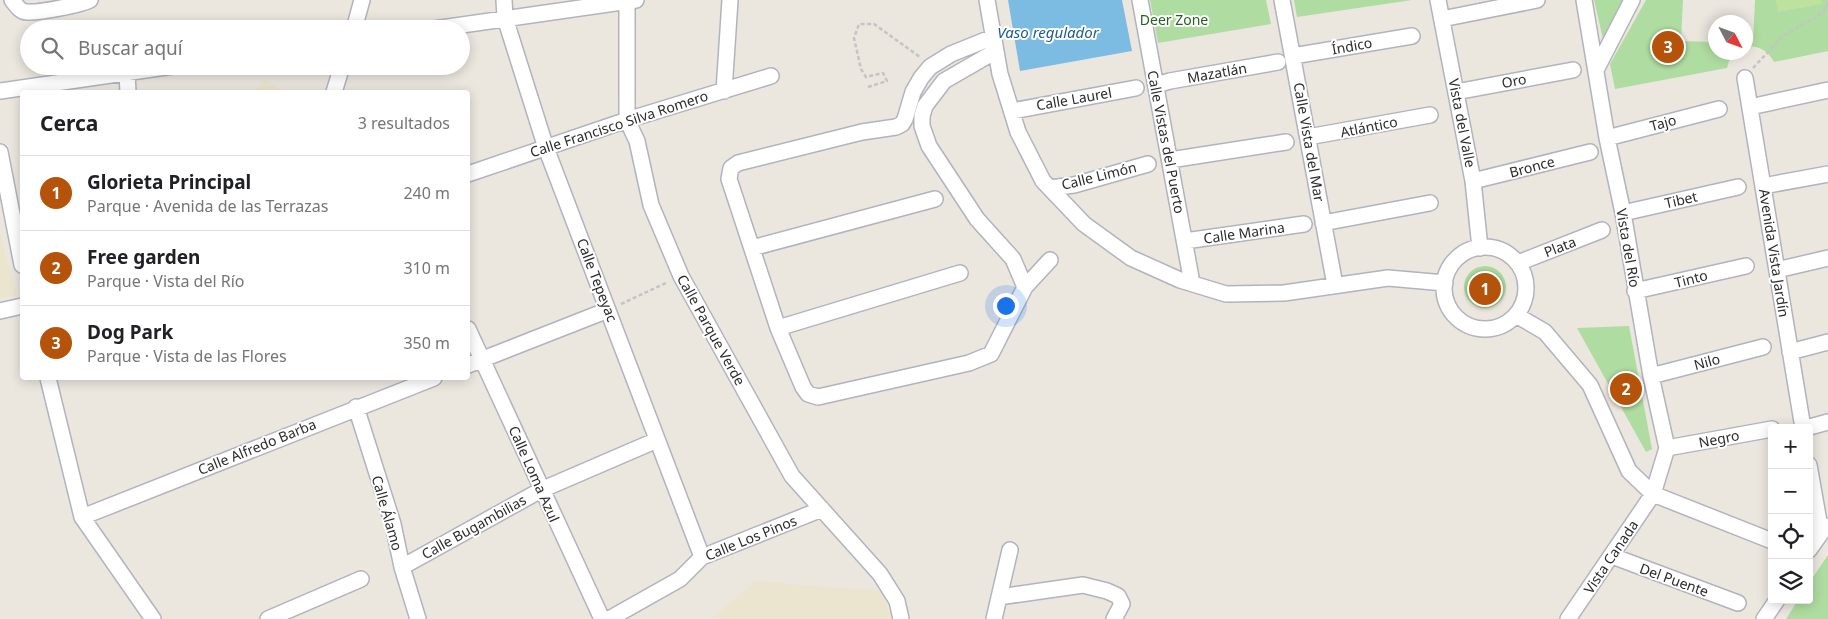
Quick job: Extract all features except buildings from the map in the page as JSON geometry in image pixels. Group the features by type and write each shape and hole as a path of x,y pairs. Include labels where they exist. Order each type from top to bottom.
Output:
{"street":[{"path":"12,0 18,8 27,12 80,5 90,0"},
{"path":"356,20 362,0"},
{"name":"Calle Tepeyac","path":"504,0 505,18 546,148 702,557"},
{"path":"470,23 630,0"},
{"name":"Calle Parque Verde","path":"630,0 627,120 637,141 651,204 681,276 792,476 880,574 897,601 901,619"},
{"path":"724,91 730,0"},
{"path":"987,0 1000,74 1018,132 1044,180 1084,224 1131,258 1192,283 1226,294 1284,293 1388,278 1444,283"},
{"name":"Calle Vistas del Puerto","path":"1140,0 1192,283"},
{"name":"Calle Vista del Mar","path":"1282,0 1336,285"},
{"name":"Vista del Valle","path":"1438,0 1473,181 1480,248"},
{"path":"1442,19 1537,0"},
{"name":"Vista del Río","path":"1584,0 1607,138 1623,213 1650,376 1667,448 1654,494"},
{"path":"1596,70 1632,0"},
{"name":"Índico","path":"1292,56 1412,36"},
{"path":"995,44 951,54 930,66 917,85 902,124 896,128 862,132 738,163 732,168 729,179 778,328 803,387 808,394 818,397 970,363 991,354 1026,287 1050,260"},
{"path":"995,44 944,82 925,106 922,126 929,146 977,219 1013,259 1026,287"},
{"name":"Mazatlán","path":"1156,85 1278,62"},
{"name":"Oro","path":"1456,92 1573,70"},
{"path":"0,91 113,75"},
{"path":"127,75 128,90"},
{"path":"335,90 339,75"},
{"name":"Calle Francisco Silva Romero","path":"470,173 627,120 771,76"},
{"name":"Avenida Vista Jardín","path":"1745,78 1803,424"},
{"name":"Calle Laurel","path":"1012,111 1136,88"},
{"path":"1750,107 1828,90"},
{"name":"Tajo","path":"1607,138 1719,109"},
{"name":"Atlántico","path":"1308,137 1430,115"},
{"path":"1170,160 1286,142"},
{"path":"0,152 20,255"},
{"name":"Bronce","path":"1473,181 1590,152"},
{"name":"Calle Limón","path":"1050,188 1074,185 1148,164"},
{"path":"1763,186 1828,174"},
{"name":"Tibet","path":"1623,213 1738,187"},
{"path":"752,248 935,199"},
{"path":"1323,223 1430,203"},
{"name":"Calle Marina","path":"1185,241 1304,224"},
{"name":"Plata","path":"1518,263 1602,230"},
{"path":"1480,248 1494,248 1507,254 1518,263 1524,275 1526,289 1523,303 1516,315 1506,323 1494,328 1481,329 1468,326 1457,319 1449,308 1445,296 1444,283 1448,270 1456,259 1467,251 1480,248"},
{"path":"1777,270 1828,258"},
{"name":"Tinto","path":"1635,291 1746,266"},
{"path":"778,328 960,274"},
{"path":"0,311 20,306"},
{"path":"470,364 608,310"},
{"path":"1516,315 1545,332 1590,385 1628,471 1654,494 1768,539"},
{"name":"Calle Loma Azul","path":"470,333 602,619"},
{"path":"1790,352 1828,342"},
{"name":"Nilo","path":"1650,376 1763,347"},
{"path":"48,380 82,517 153,619"},
{"name":"Calle Alfredo Barba","path":"82,517 356,407 429,380"},
{"name":"Calle Álamo","path":"356,407 393,524 402,567 418,619"},
{"path":"1813,426 1828,422"},
{"name":"Negro","path":"1667,448 1768,430"},
{"name":"Calle Bugambilias","path":"402,567 541,490 658,440"},
{"path":"1810,469 1824,528 1813,544"},
{"name":"Vista Canada","path":"1568,619 1654,494"},
{"name":"Calle Los Pinos","path":"608,619 680,579 702,557 822,509"},
{"path":"994,619 1010,550"},
{"name":"Del Puente","path":"1612,556 1738,604"},
{"path":"268,619 361,579"},
{"path":"1000,597 1083,585 1118,596 1122,604 1114,619"},
{"path":"1764,619 1774,604"}],"path":[{"path":"1745,78 1783,36 1818,16 1827,6 1826,0"},
{"path":"868,87 887,81 883,73 866,77 861,69 854,38 859,24 874,24 914,52 930,66"},
{"path":"608,310 681,276"}],"shaded area":[{"path":"265,78 281,90 257,90"},
{"path":"0,233 17,295 0,299"},
{"path":"755,581 882,591 891,619 711,619"}],"green space":[{"name":"Deer Zone","path":"1150,0 1266,0 1271,24 1158,43"},
{"path":"1294,0 1412,0 1297,17"},
{"path":"1594,0 1625,0 1604,43"},
{"path":"1646,0 1683,0 1681,41 1708,42 1708,60 1730,60 1727,68 1615,89 1610,64"},
{"path":"1755,0 1828,0 1828,51 1774,62 1762,50 1753,47"},
{"path":"1776,0 1821,0 1822,4 1778,12"},
{"path":"1489,266 1497,269 1503,275 1506,287 1503,299 1497,305 1481,308 1473,305 1467,299 1464,283 1467,275 1473,269"},
{"path":"1629,326 1652,449 1646,452 1577,328"},
{"path":"1828,555 1828,619 1786,619 1795,604 1813,604 1813,577"}],"water":[{"name":"Vaso regulador","path":"1008,0 1122,0 1132,51 1020,71"}],"place":[{"name":"Dog Park","path":"1668,47"},
{"name":"Glorieta Principal","path":"1485,289"},
{"name":"Free garden","path":"1626,389"}]}
